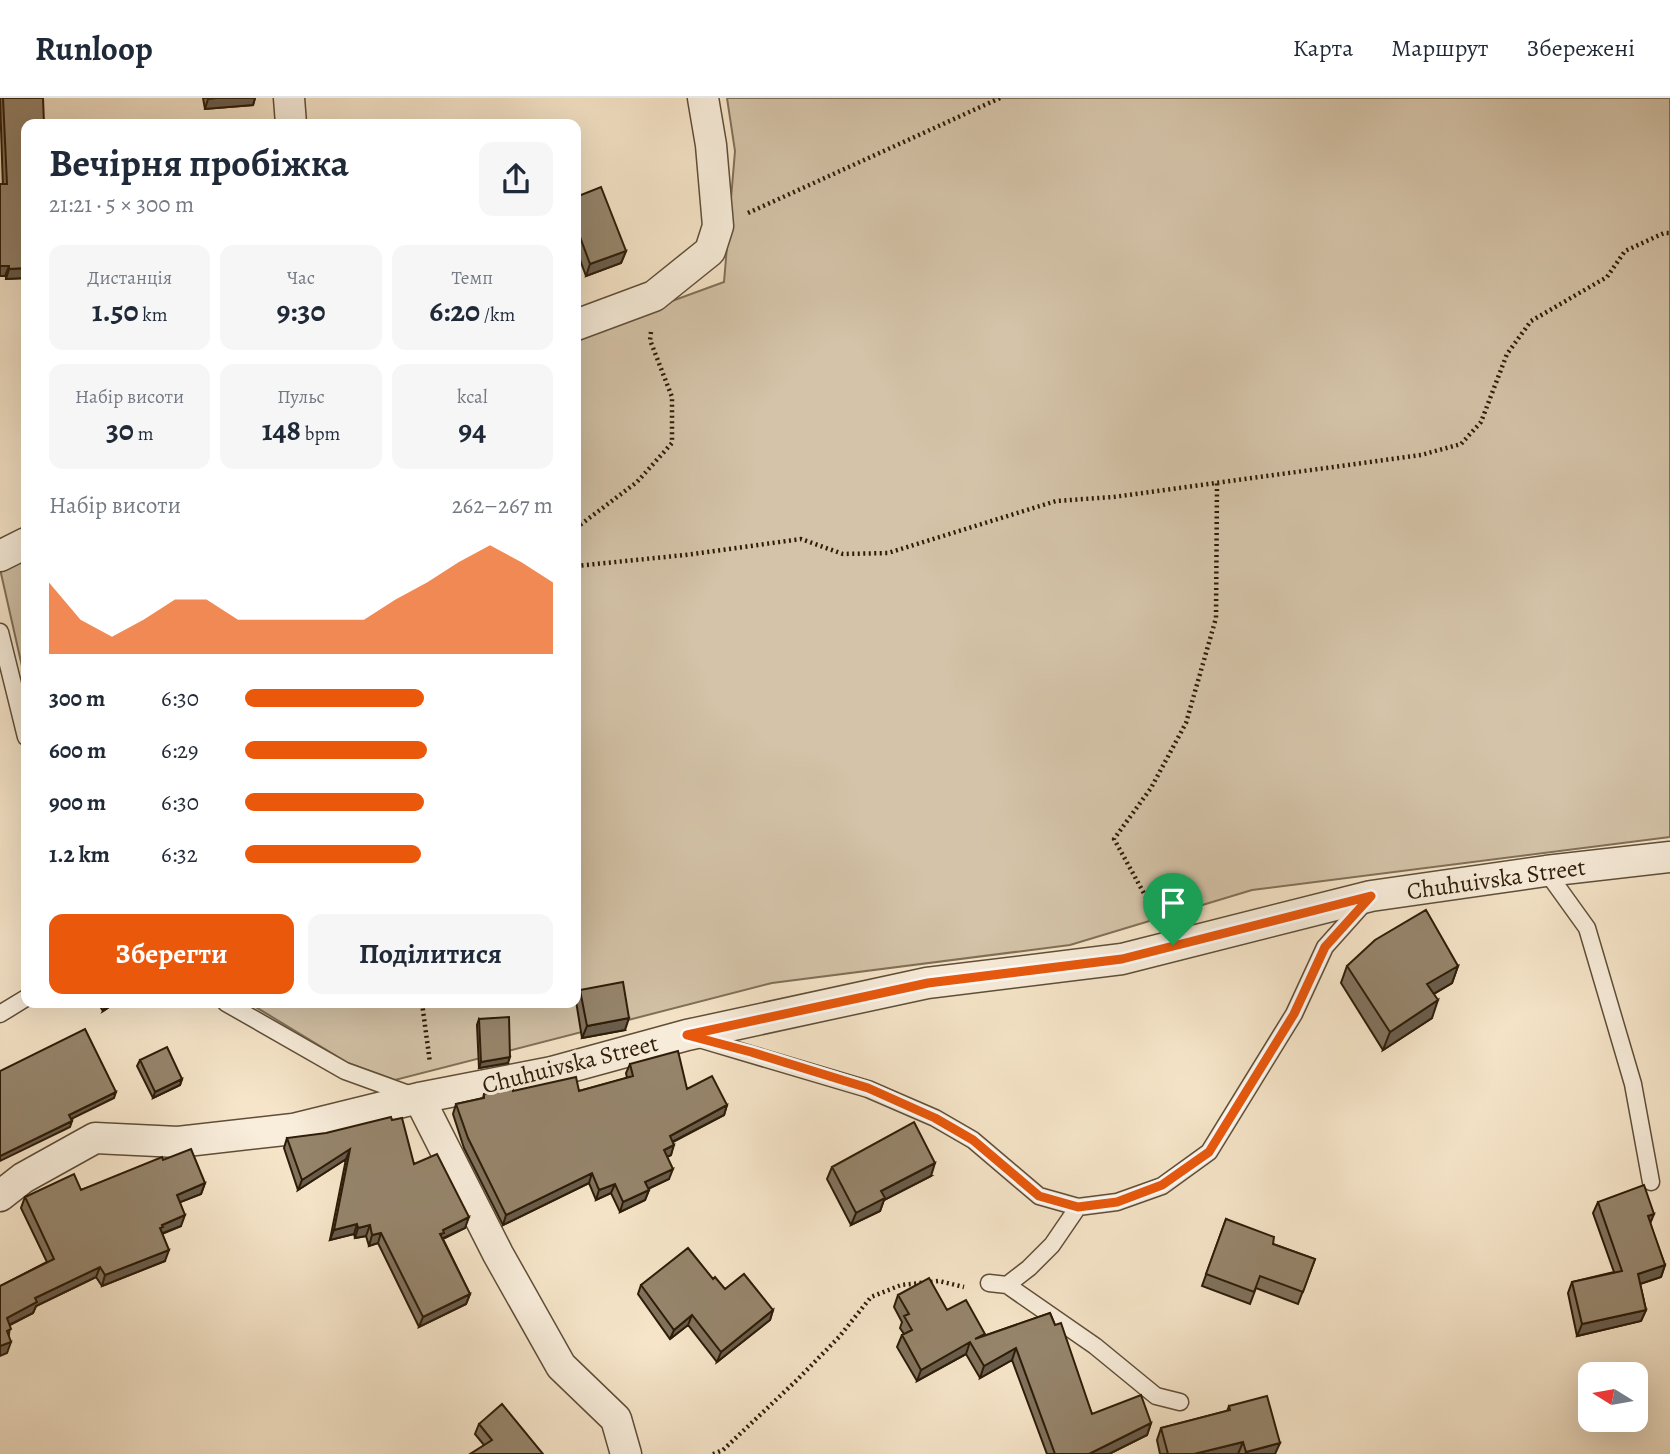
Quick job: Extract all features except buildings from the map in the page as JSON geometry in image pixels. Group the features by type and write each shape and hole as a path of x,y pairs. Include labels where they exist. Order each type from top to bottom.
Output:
{"street":[{"path":"289,98 291,119"},
{"path":"581,323 654,296 710,251 718,226 711,145 703,98"},
{"path":"0,556 21,546"},
{"name":"Chuhuivska Street","path":"0,1196 23,1178 94,1138 178,1142 280,1130 427,1096 552,1072 687,1035 928,983 1122,959 1371,896 1546,871 1670,857"},
{"path":"427,1096 498,1254 561,1366 616,1419 626,1454"}],"lane":[{"path":"0,632 21,717"},
{"path":"1546,871 1587,928 1633,1084 1651,1182"},
{"path":"687,1035 868,1088 935,1118 973,1140 1039,1196 1078,1207 1117,1202 1162,1185 1209,1152 1294,1014 1325,947 1371,896"},
{"path":"0,1014 21,1001"},
{"path":"235,1008 345,1072 427,1096"},
{"path":"1006,1285 1029,1268 1052,1245 1078,1207"},
{"path":"989,1283 1006,1285 1095,1346 1156,1396 1180,1402"}],"path":[{"path":"718,226 1000,98"},
{"path":"581,565 801,539 844,554 888,553 1056,501 1113,497 1421,455 1461,444 1481,422 1507,354 1531,321 1607,277 1625,251 1664,233 1670,233"},
{"path":"581,524 637,482 672,443 672,397 650,340 654,296"},
{"path":"1173,945 1114,839 1151,788 1186,723 1216,618 1217,482"},
{"path":"422,1008 427,1096"},
{"path":"713,1454 723,1450 798,1379 871,1297 901,1285 939,1281 965,1287 989,1283"}],"shaded area":[{"path":"727,98 1670,98 1670,837 1252,890 1070,945 772,983 395,1080 348,1063 257,1008 581,1008 581,334 724,282 735,151"},
{"path":"21,557 21,662 0,569"}],"route":[{"path":"1371,896 1325,947 1294,1014 1209,1152 1162,1185 1117,1202 1078,1207 1039,1196 973,1140 935,1118 868,1088 687,1035 928,983 1122,959 1173,945 1371,896"}]}
